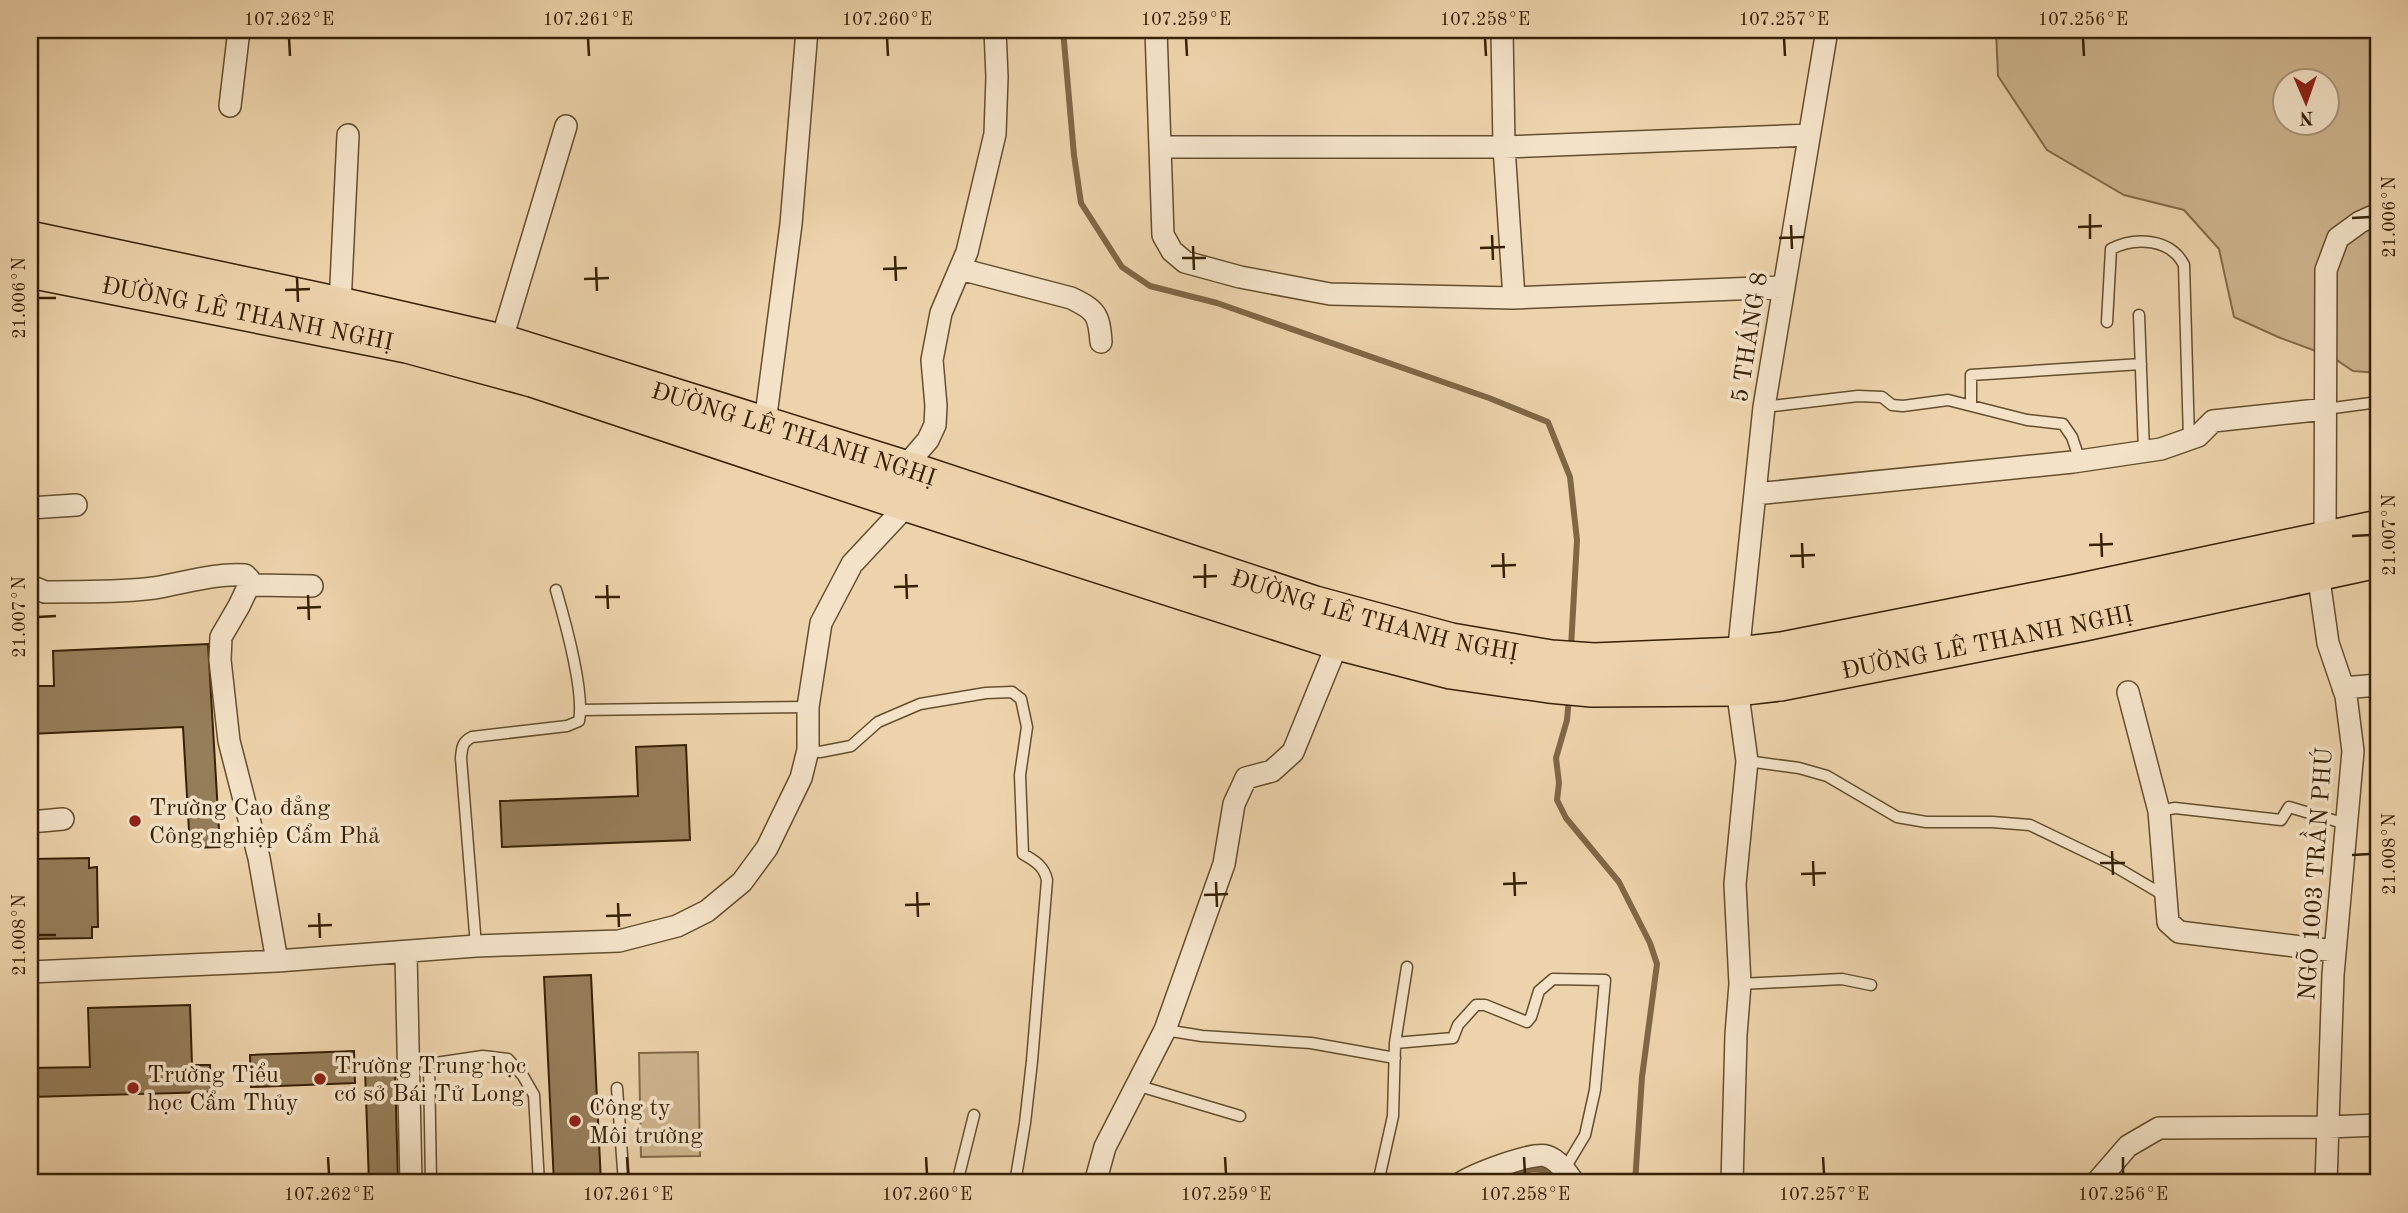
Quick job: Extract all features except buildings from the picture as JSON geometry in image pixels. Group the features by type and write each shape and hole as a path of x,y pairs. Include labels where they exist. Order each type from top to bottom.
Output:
{"highway":[{"name":"ĐƯỜNG LÊ THANH NGHỊ","path":"30,239 500,342 904,468 1338,642 1451,671 1593,675 1738,671 1780,683 2378,528"},
{"name":"ĐƯỜNG LÊ THANH NGHỊ","path":"30,270 407,345 532,379 908,504 1159,568 1315,604 1451,641 1550,672"},
{"name":"ĐƯỜNG LÊ THANH NGHỊ","path":"2080,607 2318,573 2378,560"}],"street":[{"path":"230,106 239,30"},
{"path":"765,423 791,224 807,30"},
{"path":"904,468 928,440 935,425 932,360 941,313 967,252 995,134 995,30"},
{"path":"1156,30 1163,235 1171,251 1185,262 1240,277 1330,294 1514,298 1783,287"},
{"path":"1502,30 1504,148 1514,298"},
{"name":"5 THÁNG 8","path":"1732,1183 1740,984 1735,884 1747,761 1738,671 1764,407 1827,30"},
{"path":"500,342 566,126"},
{"path":"340,305 348,135"},
{"path":"1160,147 1504,148 1809,135"},
{"path":"2325,540 2326,270 2337,239 2360,222 2378,214"},
{"path":"960,269 1071,298 1087,306 1100,322 1101,342"},
{"path":"1755,494 2144,452 2198,436 2213,422 2326,409"},
{"path":"30,972 277,961 475,946 619,941 677,926 707,911 743,882 767,848 801,778 808,750 808,707 821,623 852,564 908,504"},
{"path":"30,508 76,505"},
{"name":"NGÕ 1003 TRẦN PHÚ","path":"2318,573 2328,643 2343,688 2353,751 2335,951 2326,1183"},
{"path":"30,586 45,592 151,588 210,575 245,575 248,579 249,585 221,637 220,660 229,741 259,858 277,961"},
{"path":"249,585 312,586"},
{"path":"1096,1183 1105,1147 1165,1030 1224,864 1234,804 1245,778 1272,771 1293,752 1338,642"},
{"path":"2343,688 2378,685"},
{"path":"2128,692 2159,811 2168,922 2179,932 2335,951"},
{"path":"30,822 63,819"},
{"path":"406,953 411,1183"},
{"path":"2096,1183 2128,1146 2159,1128 2328,1128 2378,1125"},
{"path":"1461,1183 1486,1171 1538,1154 1552,1158 1569,1177"}],"lane":[{"path":"2108,322 2111,249 2138,242 2163,244 2179,254 2184,265 2189,439"},
{"path":"2139,314 2144,452"},
{"path":"1971,405 1971,374 2141,364"},
{"path":"1764,407 1858,396 1882,397 1892,405 1948,401 2027,420 2063,424 2072,437 2080,461"},
{"path":"2326,409 2378,402"},
{"path":"475,946 462,747 465,740 471,737 567,726 579,721 581,710 572,654 556,590"},
{"path":"808,750 820,752 851,747 878,722 920,704 986,693 1012,692 1021,699 1027,727 1020,775 1023,854 1040,865 1047,880 1026,1123 1015,1183"},
{"path":"581,710 808,707"},
{"path":"1747,761 1799,768 1827,776 1896,817 1926,822 2030,825 2109,863 2165,895"},
{"path":"2159,811 2175,808 2281,820 2289,807 2346,824"},
{"path":"1378,1183 1392,1116 1395,1043 1407,967"},
{"path":"1395,1043 1453,1038 1458,1025 1476,1005 1485,1005 1527,1022 1539,991 1553,979 1605,980 1595,1090 1585,1135 1569,1177"},
{"path":"1740,984 1842,979 1871,985"},
{"path":"1165,1030 1311,1043 1395,1058"},
{"path":"432,1183 429,1065 483,1056 508,1059 523,1076 534,1095 539,1183"},
{"path":"1136,1085 1240,1116"},
{"path":"617,1087 624,1183"},
{"path":"957,1183 974,1115"}],"shaded area":[{"path":"1996,30 2378,30 2378,373 2353,371 2332,357 2234,317 2219,249 2184,210 2124,195 2047,150 1998,76"},
{"path":"698,1052 700,1156 641,1157 639,1053"}],"waterway":[{"path":"1063,30 1081,203 1122,267 1150,286 1217,303 1489,398 1548,422 1570,477 1577,540 1571,647"},
{"path":"1569,697 1567,720 1556,758 1559,783 1557,800 1566,818 1619,882 1650,943 1657,964 1642,1077 1635,1183"},
{"path":"1486,1183 1537,1169 1554,1175 1561,1183"}],"place":[{"name":"Trường Cao đẳng Công nghiệp Cẩm Phả","path":"135,821"},
{"name":"Trường Trung học cơ sở Bái Tử Long","path":"320,1079"},
{"name":"Trường Tiểu học Cẩm Thủy","path":"133,1088"},
{"name":"Công ty Môi trường","path":"575,1121"}]}
